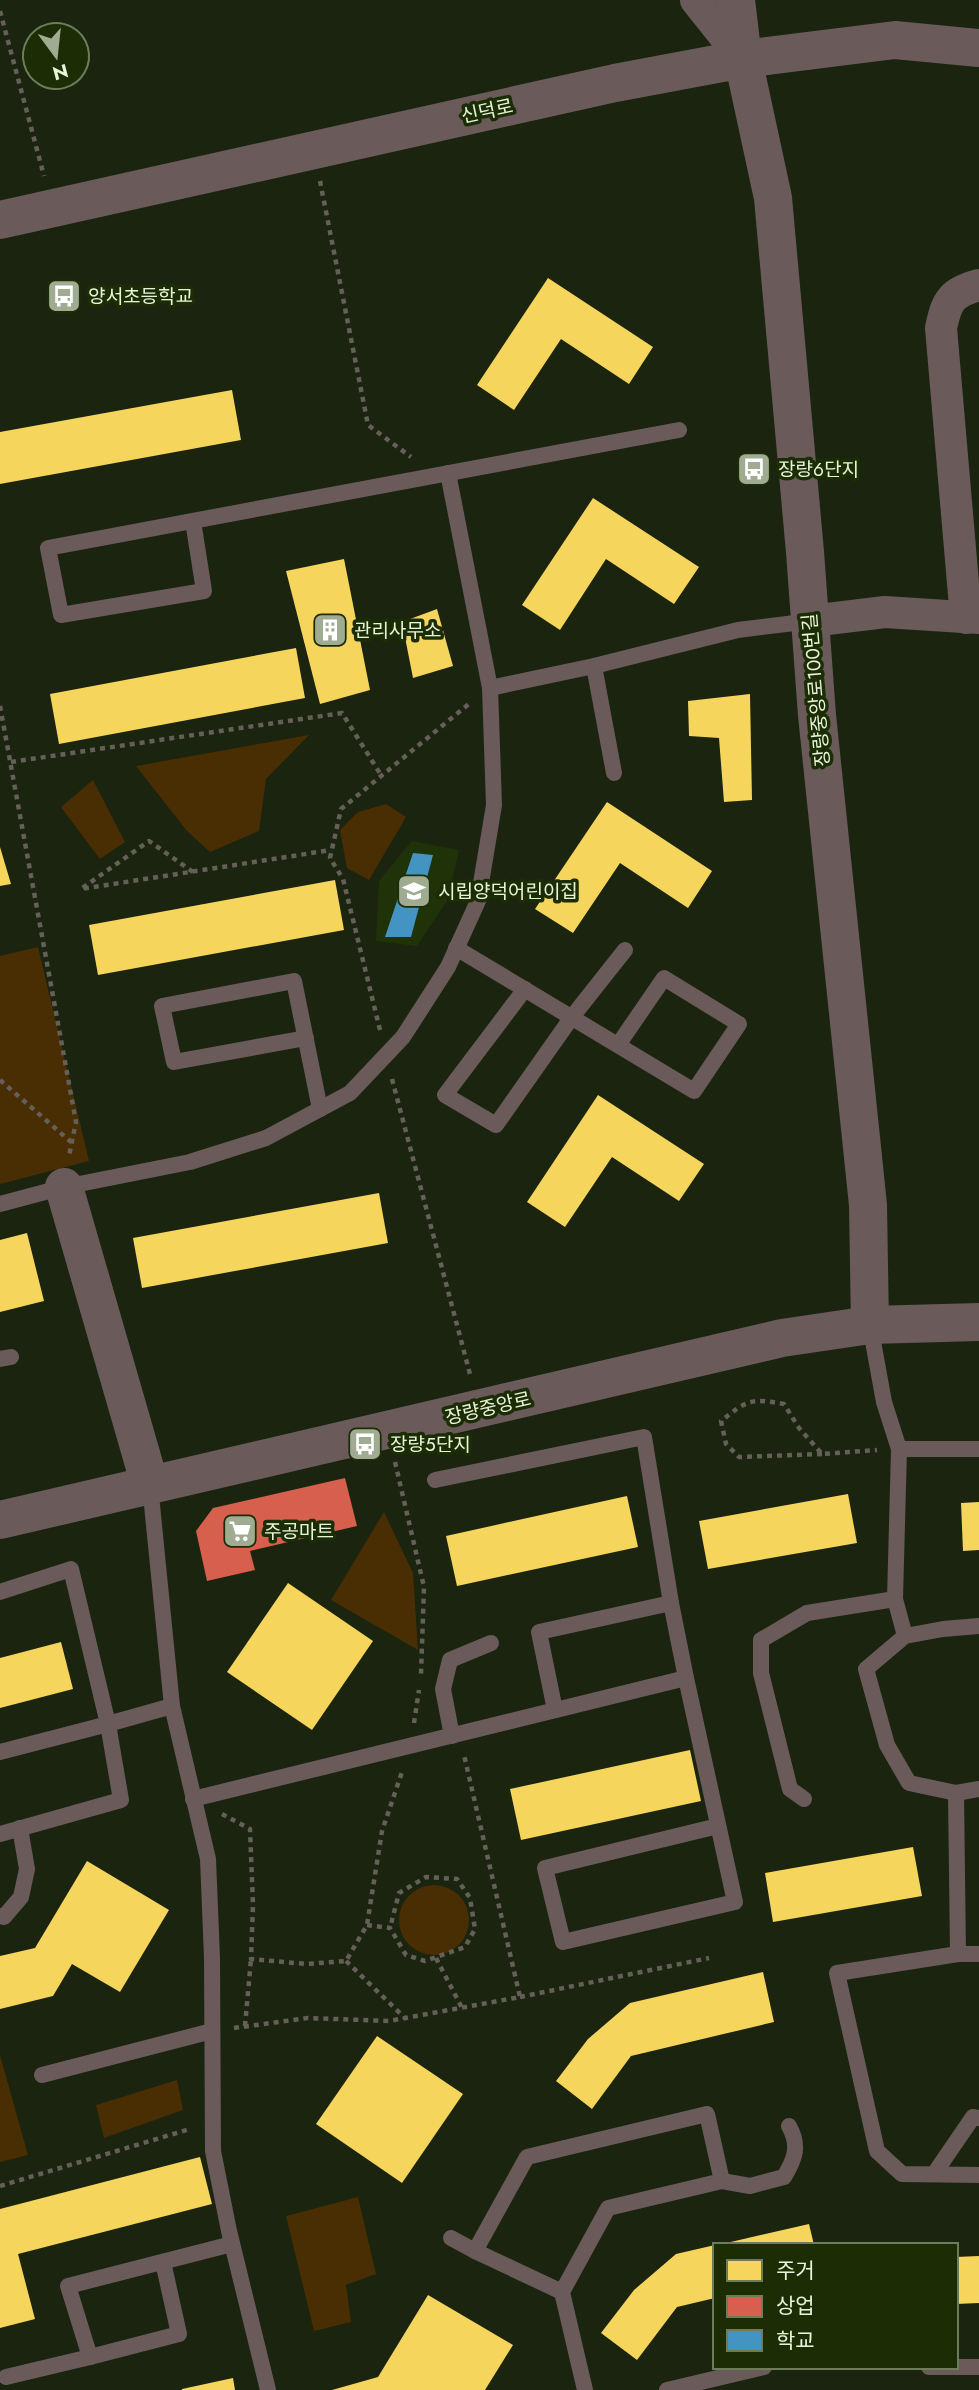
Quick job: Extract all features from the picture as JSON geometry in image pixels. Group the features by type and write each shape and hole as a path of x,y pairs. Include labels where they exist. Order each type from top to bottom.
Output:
{"street":[{"path":"696,0 743,59"},
{"name":"장량중앙로100번길","path":"736,0 743,59 773,198 817,715 868,1205 870,1325"},
{"name":"신덕로","path":"0,220 615,83 743,59 895,40 979,48"},
{"path":"811,621 885,612 972,618 941,328 946,306 958,291 979,285"},
{"path":"64,1187 150,1485"},
{"name":"장량중앙로","path":"0,1520 782,1338 870,1325 979,1322"}],"lane":[{"path":"193,521 204,591 61,615 48,548 679,430"},
{"path":"0,1204 64,1187 190,1161 266,1138 350,1093 403,1037 448,967 478,901 494,805 490,688 448,473"},
{"path":"490,688 594,666 738,630 811,621"},
{"path":"594,666 614,773"},
{"path":"456,948 694,1091 739,1024 664,978 618,1045"},
{"path":"526,989 445,1095 496,1125 572,1017 625,950"},
{"path":"306,1038 174,1062 162,1006 294,982 306,1038 320,1109"},
{"path":"870,1325 884,1402 899,1449 895,1599 905,1636"},
{"path":"435,1480 644,1437 671,1602 735,1902 562,1942 545,1868 718,1826"},
{"path":"899,1449 979,1449"},
{"path":"150,1485 172,1706 208,1859 213,2151 232,2244 268,2390"},
{"path":"0,1592 71,1569 108,1724 121,1800 0,1834"},
{"path":"804,1799 790,1789 761,1673 761,1640 807,1613 895,1599"},
{"path":"555,1710 539,1632 671,1602"},
{"path":"979,1626 905,1636 866,1669 887,1745 909,1783 956,1793 979,1789"},
{"path":"455,1735 443,1689 450,1660 491,1643"},
{"path":"193,1799 686,1678"},
{"path":"0,1752 172,1706"},
{"path":"956,1793 958,1954"},
{"path":"0,1916 4,1917 21,1897 27,1870 20,1828"},
{"path":"979,1954 958,1954 837,1973 877,2151 902,2174 979,2175"},
{"path":"42,2075 212,2031"},
{"path":"475,2251 527,2157 707,2114 722,2180"},
{"path":"934,2174 973,2118 979,2118"},
{"path":"585,2390 562,2292 608,2208 722,2180 750,2186 784,2177 795,2160 794,2135 789,2126"},
{"path":"451,2238 562,2292"},
{"path":"90,2357 68,2286 232,2244"},
{"path":"6,2377 179,2334 163,2262"},
{"path":"958,2367 979,2367"},
{"path":"667,2390 756,2369"}],"path":[{"path":"0,11 53,208"},
{"path":"314,149 368,425 408,453 427,477"},
{"path":"480,1409 386,1055 344,879 330,858 341,809 490,688"},
{"path":"0,706 76,1122 64,1187"},
{"path":"11,762 342,713 381,775"},
{"path":"193,872 149,841 81,889 193,872 331,850"},
{"path":"0,1080 72,1142"},
{"path":"822,1454 799,1428 784,1404 758,1399 740,1406 721,1421 726,1444 739,1457 822,1454 899,1449"},
{"path":"346,1961 367,1925 382,1831 411,1746 421,1670 424,1587 387,1431"},
{"path":"455,1735 520,1997"},
{"path":"193,1799 250,1829 253,1905 246,2026"},
{"path":"426,1877 457,1879 470,1898 475,1929 465,1947 436,1958 425,1961 406,1955 390,1928 400,1893 426,1877"},
{"path":"367,1925 390,1928"},
{"path":"436,1958 462,2008"},
{"path":"212,2031 308,2018 389,2021 709,1958"},
{"path":"251,1959 306,1964 346,1961 405,2018"},
{"path":"0,2186 212,2122"}],"shaded area":[{"path":"309,735 266,779 259,831 210,852 187,831 136,766"},
{"path":"93,780 125,842 100,859 61,807"},
{"path":"386,804 406,817 369,880 347,868 340,830 358,812"},
{"name":"시립양덕어린이집","path":"412,841 459,850 447,901 417,946 376,941 379,881"},
{"path":"38,947 89,1161 0,1184 0,956"},
{"path":"384,1512 413,1573 418,1650 331,1600"},
{"path":"434,1885 459,1895 469,1920 459,1945 434,1955 409,1945 399,1920 409,1895"},
{"path":"0,2055 28,2155 0,2162"},
{"path":"177,2080 183,2110 104,2138 96,2105"},
{"path":"358,2197 376,2274 346,2285 351,2322 314,2331 286,2216"}],"building: 주거":[{"path":"548,278 653,347 629,384 561,339 514,410 477,385"},
{"path":"232,390 241,440 0,484 0,432"},
{"path":"593,498 699,567 674,604 606,559 560,630 522,605"},
{"name":"관리사무소","path":"344,559 370,690 320,704 286,571"},
{"path":"437,609 453,666 413,678 402,622"},
{"path":"296,648 305,698 59,744 50,694"},
{"path":"750,694 752,800 724,802 719,738 689,736 688,701"},
{"path":"607,802 712,871 688,908 620,863 573,933 535,909"},
{"path":"0,847 11,884 0,886"},
{"path":"335,880 344,930 98,975 89,925"},
{"path":"598,1095 704,1164 679,1201 612,1157 565,1227 527,1202"},
{"path":"379,1193 388,1243 142,1288 133,1238"},
{"path":"27,1233 44,1301 0,1312 0,1240"},
{"path":"848,1494 857,1543 708,1569 699,1521"},
{"path":"627,1496 638,1547 457,1586 446,1536"},
{"path":"979,1502 979,1550 963,1551 961,1503"},
{"path":"288,1583 373,1641 312,1730 227,1672"},
{"path":"61,1642 73,1689 0,1708 0,1658"},
{"path":"690,1750 701,1801 521,1840 510,1789"},
{"path":"913,1847 922,1896 773,1922 765,1873"},
{"path":"87,1861 169,1910 120,1992 72,1964 53,1996 0,2009 0,1956 35,1948"},
{"path":"763,1972 774,2022 631,2056 592,2109 556,2081 588,2039 630,2003"},
{"path":"377,2036 463,2094 402,2183 316,2124"},
{"path":"200,2157 212,2204 18,2254 35,2319 0,2328 0,2209"},
{"path":"809,2224 814,2243 726,2243"},
{"path":"713,2245 713,2298 677,2307 637,2360 601,2333 634,2290 676,2254"},
{"path":"979,2256 979,2303 958,2304 958,2257"},
{"path":"428,2295 513,2345 485,2390 332,2390 378,2377"},
{"path":"233,2378 235,2390 182,2390 182,2389"}],"building: 상업":[{"path":"345,1478 357,1526 250,1551 255,1570 207,1581 196,1531 213,1508"}],"building: 학교":[{"name":"시립양덕어린이집","path":"413,853 433,855 411,937 385,937"}],"place":[{"name":"양서초등학교","path":"64,296"},
{"name":"장량6단지","path":"754,469"},
{"name":"관리사무소","path":"330,630"},
{"name":"시립양덕어린이집","path":"414,891"},
{"name":"장량5단지","path":"365,1444"},
{"name":"주공마트","path":"240,1531"}]}
